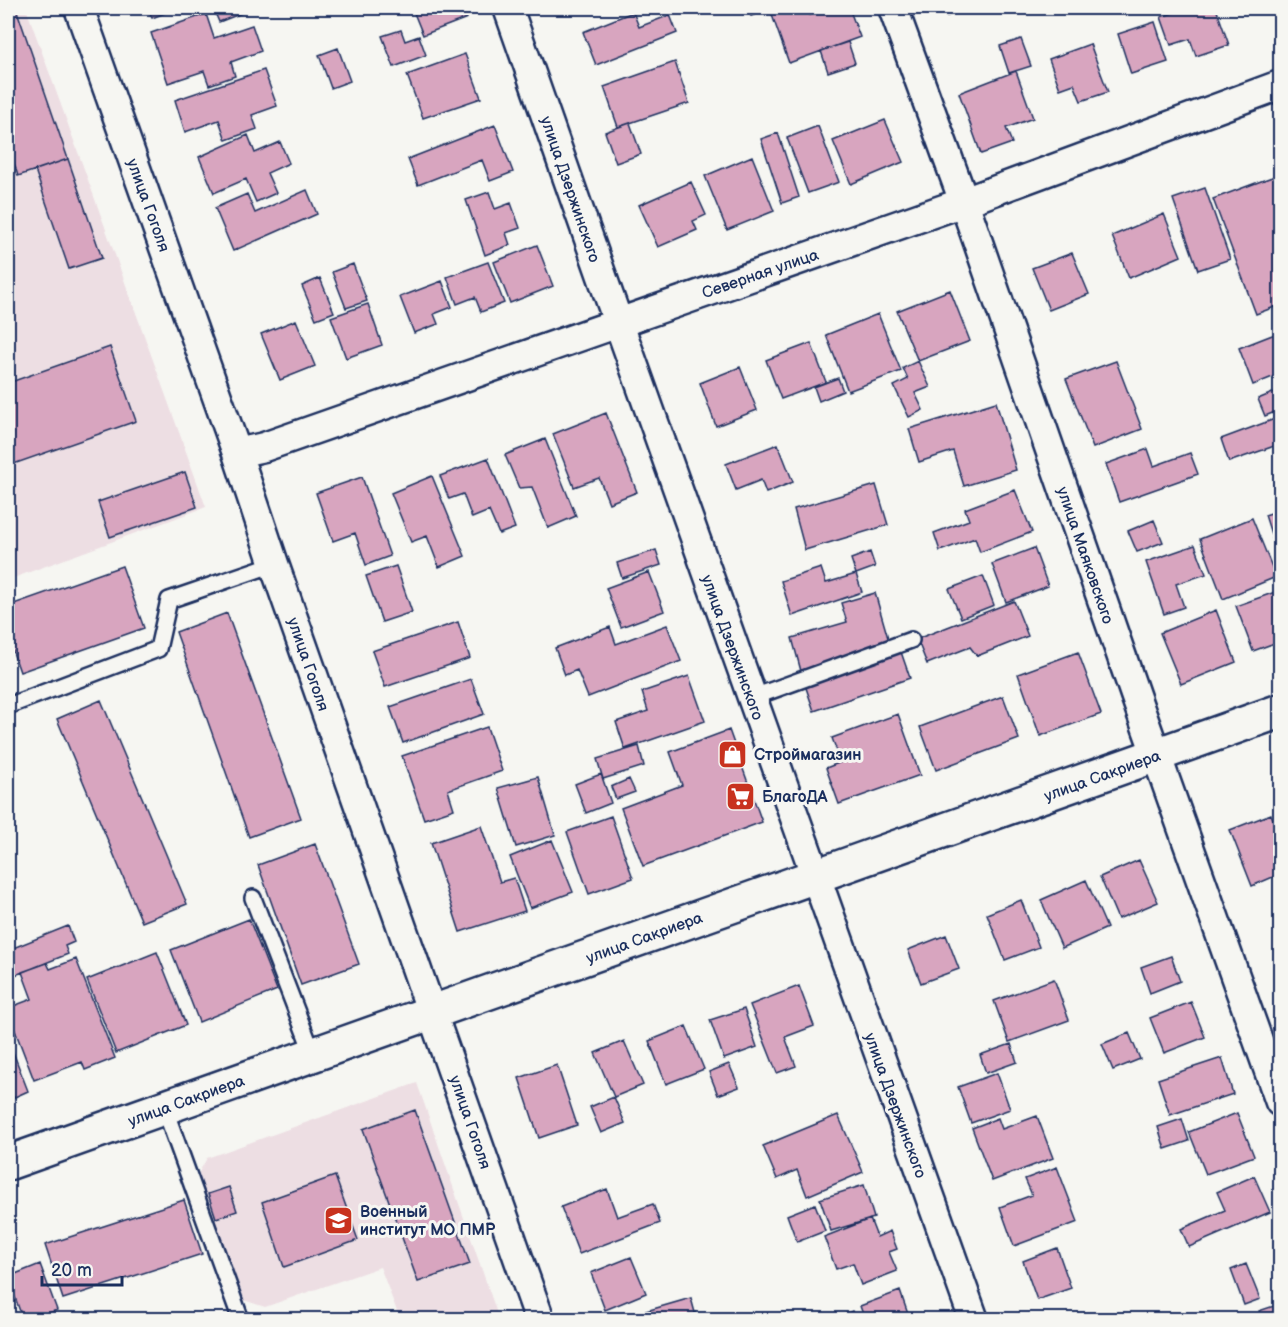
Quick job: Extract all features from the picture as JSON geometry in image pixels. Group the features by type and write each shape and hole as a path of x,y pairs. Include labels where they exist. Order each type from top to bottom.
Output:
{"street":[{"name":"улица Гоголя","path":"79,8 432,1012 533,1316"},
{"name":"улица Дзержинского","path":"508,8 814,877 974,1320"},
{"name":"улица Маяковского","path":"893,8 964,202 1156,755 1281,1102"},
{"name":"Северная улица","path":"237,453 264,447 964,202 1281,85"},
{"name":"улица Сакриера","path":"8,1163 1281,711"}],"lane":[{"path":"8,706 158,649 169,600 274,564"},
{"path":"751,698 911,640"},
{"path":"253,897 313,1054"},
{"path":"164,1107 241,1320"}],"shaded area":[{"path":"8,8 26,8 206,507 8,580"},
{"name":"Военный институт МО ПМР","path":"417,1083 499,1319 400,1319 380,1267 265,1307 243,1300 198,1174 207,1158"}],"building":[{"path":"8,8 16,8 68,159 18,176 8,144"},
{"path":"148,8 178,8 152,18"},
{"path":"213,8 240,8 242,13 219,22"},
{"path":"412,8 463,8 467,18 423,35"},
{"path":"747,8 774,8 751,16"},
{"path":"791,8 808,8 810,15 829,8 849,8 860,37 789,63 772,15"},
{"path":"944,8 972,8 947,16"},
{"path":"1188,8 1216,8 1229,45 1196,56 1190,39 1171,45 1161,17"},
{"path":"633,12 639,27 670,15 677,33 596,65 583,32"},
{"path":"206,14 214,38 252,25 261,51 231,62 235,76 209,85 204,71 168,83 151,33"},
{"path":"1155,22 1168,62 1131,74 1118,34"},
{"path":"401,30 405,41 419,36 426,55 394,67 382,36"},
{"path":"1021,39 1031,66 1009,73 1000,46"},
{"path":"848,42 855,63 828,72 821,51"},
{"path":"1090,44 1108,92 1081,101 1074,84 1060,89 1049,59"},
{"path":"338,48 350,81 331,88 319,55"},
{"path":"465,54 481,98 423,118 407,75"},
{"path":"675,62 689,103 618,127 604,87"},
{"path":"264,70 277,106 252,115 257,129 226,140 219,120 185,132 175,100"},
{"path":"1016,71 1033,118 1006,128 1012,143 981,154 959,93"},
{"path":"885,120 903,162 851,184 833,141"},
{"path":"630,123 641,154 616,163 605,132"},
{"path":"495,125 513,172 490,181 482,160 418,185 408,159"},
{"path":"818,126 839,182 808,193 787,138"},
{"path":"778,133 799,197 782,203 761,139"},
{"path":"248,135 255,153 280,142 289,163 267,173 276,193 256,202 246,179 214,193 199,157"},
{"path":"752,156 774,211 727,230 705,176"},
{"path":"68,159 102,258 69,269 35,170"},
{"path":"1280,174 1280,305 1256,314 1213,199"},
{"path":"691,182 706,215 693,221 697,230 658,247 639,205"},
{"path":"1205,188 1230,259 1198,270 1173,199"},
{"path":"307,190 317,214 233,251 215,208 247,194 255,213"},
{"path":"489,192 495,209 511,203 520,228 506,233 510,245 485,255 466,200"},
{"path":"1164,214 1181,256 1129,278 1112,236"},
{"path":"537,245 553,286 510,303 494,262"},
{"path":"1072,253 1089,294 1049,310 1032,268"},
{"path":"488,262 504,303 481,312 475,297 457,304 447,277"},
{"path":"353,264 367,301 346,308 332,272"},
{"path":"320,278 334,312 316,319 302,286"},
{"path":"442,281 452,307 434,314 438,324 414,333 400,297"},
{"path":"950,290 970,341 918,361 897,311"},
{"path":"368,304 382,345 346,358 331,317"},
{"path":"878,314 901,371 848,391 826,335"},
{"path":"296,320 315,366 280,380 261,334"},
{"path":"1280,332 1280,374 1253,385 1239,348"},
{"path":"811,343 826,382 781,399 766,360"},
{"path":"110,347 136,421 8,466 8,383"},
{"path":"918,361 930,387 915,393 923,410 909,417 894,386 908,379 903,368"},
{"path":"1116,361 1142,429 1093,448 1066,379"},
{"path":"740,367 757,410 716,426 700,383"},
{"path":"838,378 843,391 819,401 814,387"},
{"path":"1280,390 1280,410 1265,416 1258,399"},
{"path":"996,402 1016,470 964,486 953,451 919,462 909,429"},
{"path":"606,413 637,492 609,503 599,478 574,487 553,434"},
{"path":"1280,417 1280,444 1229,462 1221,439"},
{"path":"545,439 576,516 548,528 532,487 519,488 505,455"},
{"path":"778,444 793,482 766,493 761,480 736,490 726,464"},
{"path":"1148,449 1154,466 1190,453 1198,474 1119,502 1106,464"},
{"path":"488,458 515,528 499,534 489,511 472,518 463,494 449,499 440,476"},
{"path":"185,472 197,507 110,537 98,502"},
{"path":"432,476 465,556 439,567 427,536 411,542 391,493"},
{"path":"362,477 390,556 366,565 355,533 333,541 316,493"},
{"path":"876,485 888,525 805,550 794,509"},
{"path":"1015,490 1032,532 980,552 975,538 940,551 934,533 969,520 965,509"},
{"path":"1280,510 1280,562 1265,515"},
{"path":"1252,518 1276,577 1223,599 1200,539"},
{"path":"1154,520 1163,542 1137,552 1128,531"},
{"path":"1195,545 1206,574 1176,584 1184,607 1164,614 1146,562"},
{"path":"1034,548 1048,586 1006,602 992,564"},
{"path":"656,550 661,565 622,578 617,563"},
{"path":"870,552 875,567 856,574 851,559"},
{"path":"122,566 144,628 20,672 8,638 8,606"},
{"path":"396,566 412,612 382,622 366,576"},
{"path":"821,568 826,583 856,574 862,592 792,616 781,581"},
{"path":"649,572 664,611 621,627 606,588"},
{"path":"983,576 994,605 961,618 949,589"},
{"path":"1278,591 1280,641 1253,651 1236,606"},
{"path":"875,593 890,645 801,671 792,638 847,622 841,603"},
{"path":"1014,601 1028,636 977,656 970,647 927,664 917,639"},
{"path":"1216,610 1236,662 1181,684 1160,633"},
{"path":"227,613 301,818 249,837 176,632"},
{"path":"458,622 470,658 385,687 372,651"},
{"path":"667,625 681,661 588,697 577,670 565,675 555,648 610,627 616,644"},
{"path":"900,649 910,678 814,711 804,682"},
{"path":"1078,652 1101,714 1040,736 1018,674"},
{"path":"689,676 705,721 625,749 616,722 648,711 642,692"},
{"path":"471,679 484,714 403,743 390,707"},
{"path":"1003,696 1019,739 936,770 920,727"},
{"path":"101,700 187,904 142,922 57,719"},
{"path":"898,714 920,775 839,804 826,768 841,762 832,738"},
{"path":"487,727 502,771 448,790 454,809 424,819 402,756"},
{"path":"729,730 762,822 643,866 621,808 682,785 670,752"},
{"path":"639,746 644,766 603,779 597,759"},
{"path":"601,774 611,803 586,813 575,784"},
{"path":"538,777 555,835 516,847 498,788"},
{"path":"629,779 635,792 616,799 611,787"},
{"path":"1271,814 1280,837 1280,874 1252,886 1230,830"},
{"path":"611,816 633,878 589,894 567,832"},
{"path":"481,826 500,882 514,878 525,911 460,932 431,843"},
{"path":"552,840 573,892 530,908 510,857"},
{"path":"315,844 359,964 301,985 258,865"},
{"path":"1139,860 1158,902 1118,919 1100,877"},
{"path":"1086,880 1107,928 1062,948 1041,900"},
{"path":"1021,900 1039,947 1005,960 987,914"},
{"path":"249,919 277,990 199,1022 171,950"},
{"path":"68,926 74,942 65,946 68,954 8,978 8,950"},
{"path":"946,935 959,969 921,983 908,950"},
{"path":"157,952 186,1025 116,1053 87,980"},
{"path":"1171,956 1180,981 1150,993 1141,967"},
{"path":"76,959 115,1058 85,1070 82,1062 34,1080 8,1008 32,999 22,972 47,963 50,969"},
{"path":"1054,979 1069,1020 1009,1042 994,1001"},
{"path":"799,986 814,1026 785,1037 796,1066 777,1073 750,1005"},
{"path":"1191,1002 1205,1037 1164,1053 1150,1018"},
{"path":"744,1009 757,1047 724,1059 710,1020"},
{"path":"686,1026 704,1069 666,1084 649,1041"},
{"path":"1129,1033 1140,1059 1113,1070 1102,1044"},
{"path":"8,1039 28,1091 8,1100"},
{"path":"624,1041 643,1085 614,1097 595,1053"},
{"path":"1011,1044 1017,1062 986,1073 980,1055"},
{"path":"1222,1058 1233,1094 1170,1115 1158,1079"},
{"path":"729,1064 739,1087 718,1095 709,1072"},
{"path":"557,1065 577,1125 539,1138 519,1078"},
{"path":"997,1073 1010,1109 971,1123 958,1087"},
{"path":"614,1097 625,1123 601,1133 590,1107"},
{"path":"415,1110 470,1264 418,1282 363,1129"},
{"path":"1237,1113 1254,1156 1206,1174 1189,1132"},
{"path":"838,1115 863,1172 807,1196 797,1170 777,1179 763,1146"},
{"path":"1037,1116 1053,1158 992,1181 972,1128 998,1118 1002,1129"},
{"path":"1182,1119 1189,1141 1165,1149 1158,1127"},
{"path":"1057,1167 1078,1222 1014,1246 1000,1207 1032,1195 1025,1179"},
{"path":"335,1176 358,1240 284,1267 262,1202"},
{"path":"1254,1176 1270,1212 1189,1247 1181,1229 1225,1210 1217,1192"},
{"path":"864,1185 874,1218 831,1231 820,1199"},
{"path":"229,1187 237,1211 216,1218 208,1194"},
{"path":"607,1189 617,1217 653,1204 660,1223 579,1254 561,1207"},
{"path":"184,1200 202,1254 63,1299 45,1245"},
{"path":"815,1204 825,1231 797,1242 787,1215"},
{"path":"870,1219 877,1237 890,1231 897,1249 889,1252 897,1271 861,1285 853,1263 836,1269 824,1237"},
{"path":"1057,1248 1071,1288 1037,1300 1023,1261"},
{"path":"631,1257 646,1293 605,1310 591,1273"},
{"path":"40,1264 57,1310 31,1320 23,1320 8,1277"},
{"path":"1246,1264 1260,1299 1244,1305 1231,1270"},
{"path":"900,1291 910,1320 865,1320 860,1306"},
{"path":"691,1298 697,1320 615,1320"},
{"path":"1280,1304 1280,1320 1262,1320 1259,1311"},
{"path":"852,1311 856,1320 832,1320"}],"place":[{"name":"Строймагазин","path":"733,754"},
{"name":"БлагоДА","path":"741,796"},
{"name":"Военный институт МО ПМР","path":"339,1220"}]}
